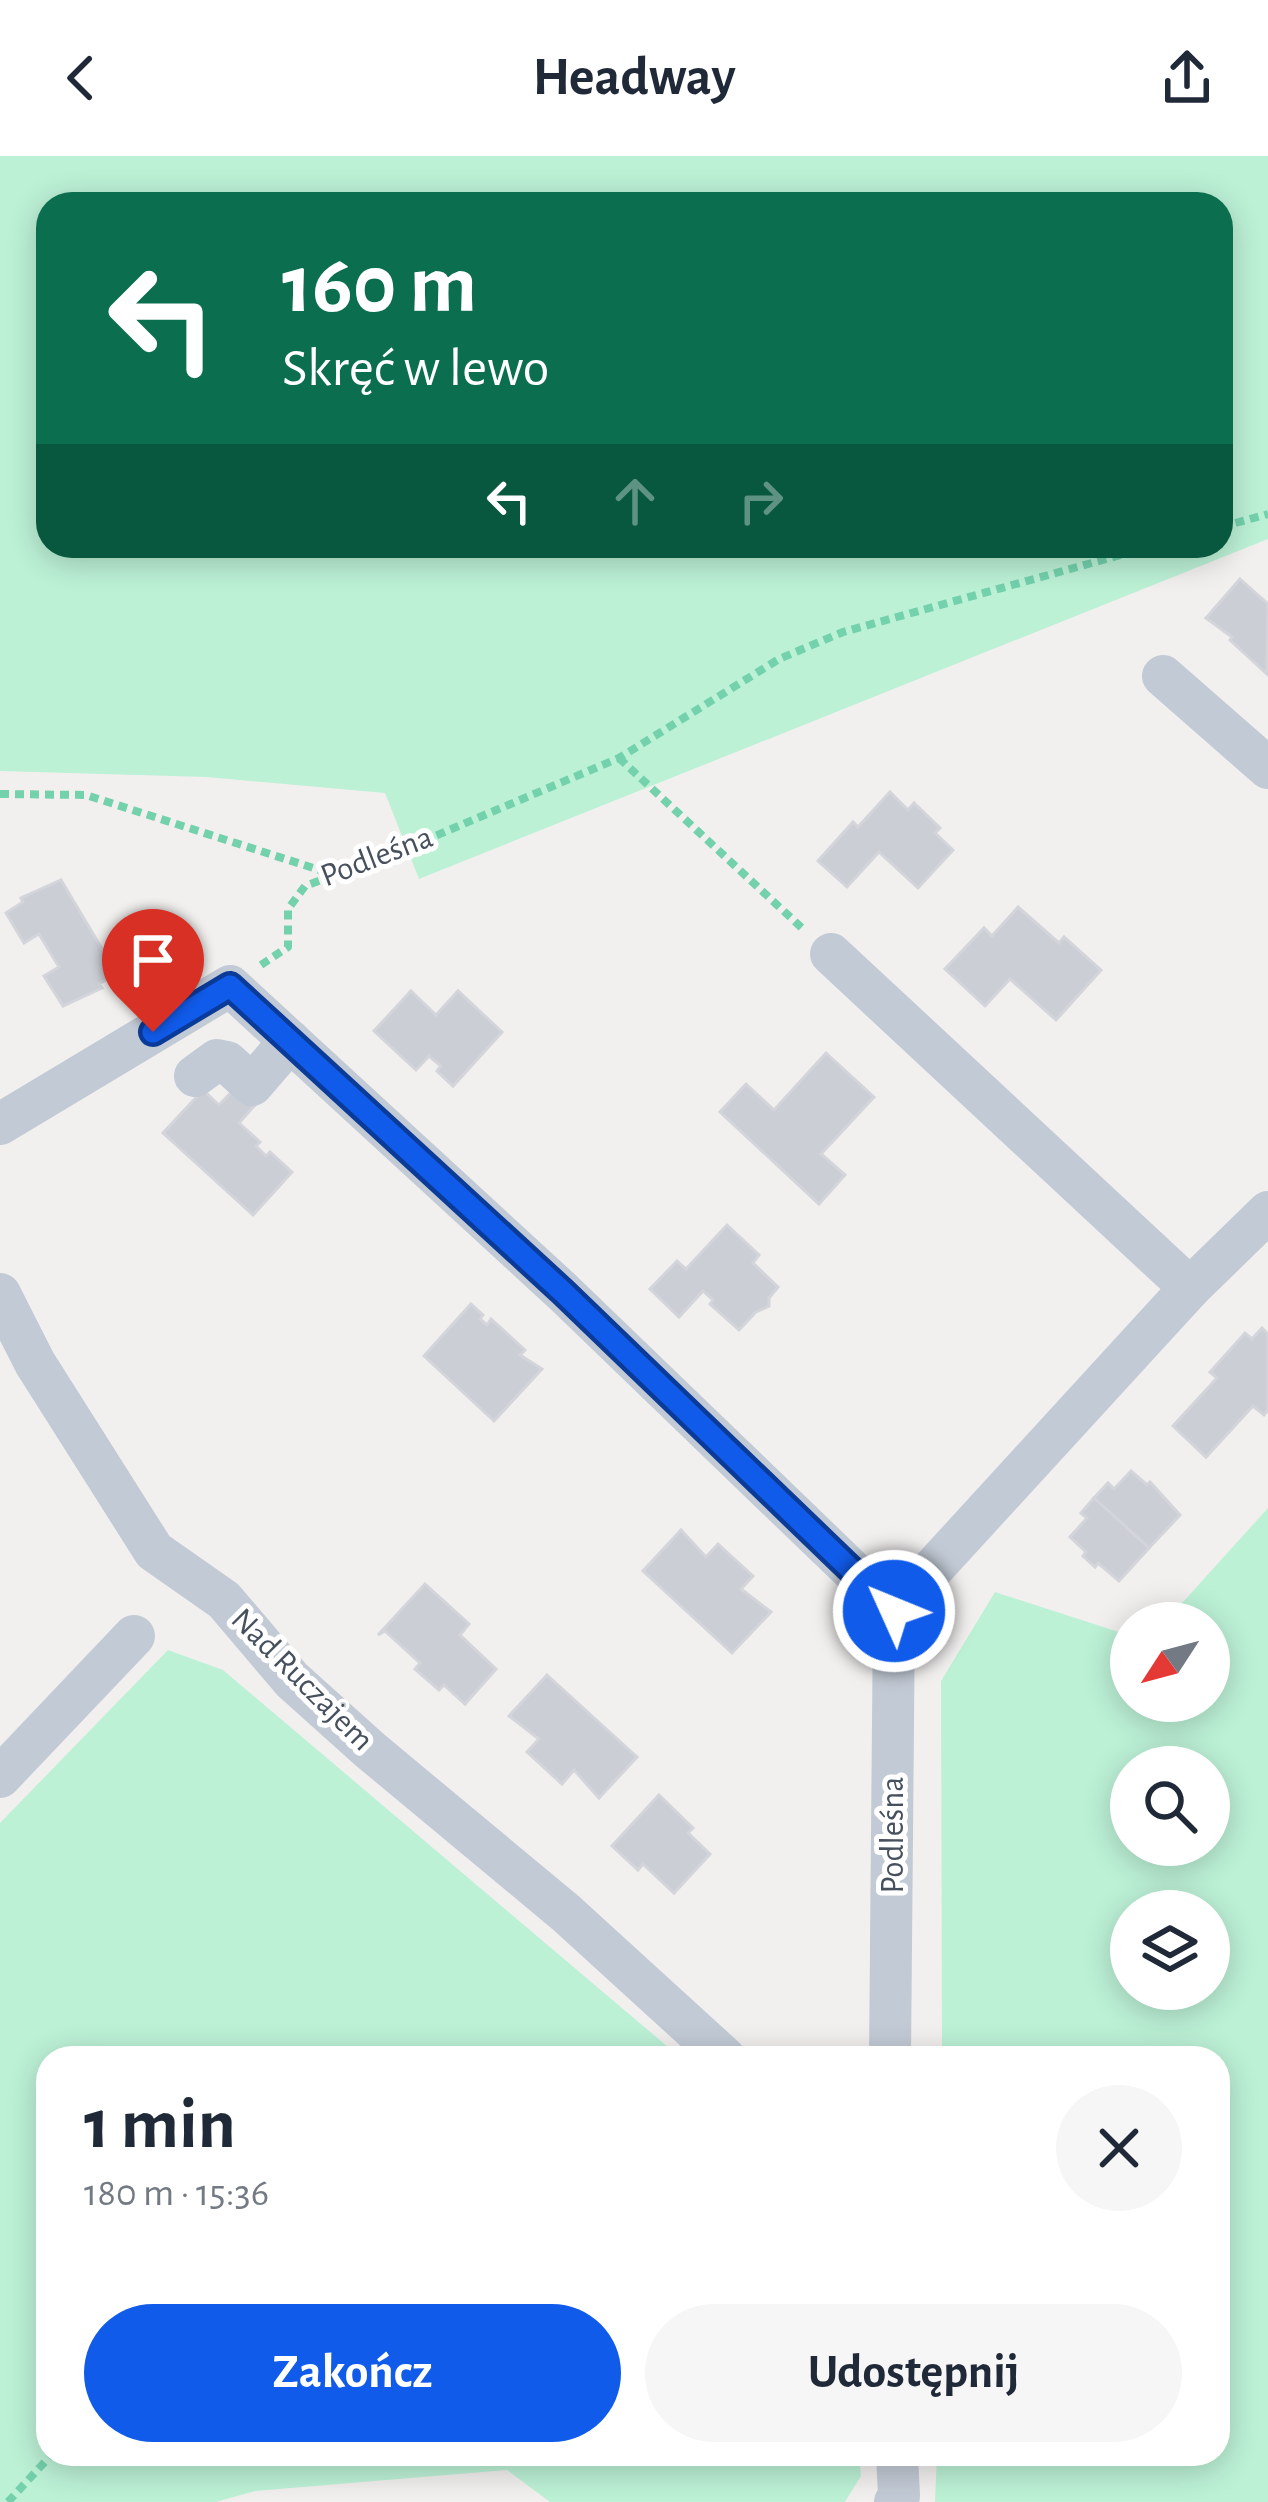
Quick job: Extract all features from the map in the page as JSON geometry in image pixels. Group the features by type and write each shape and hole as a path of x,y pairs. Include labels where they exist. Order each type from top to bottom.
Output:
{"street":[{"path":"1163,676 1268,768"},
{"path":"831,954 1190,1288"},
{"path":"0,1124 230,986 563,1292 894,1611 1190,1288 1268,1213"},
{"path":"195,1076 218,1060 227,1062 249,1089 290,1041"},
{"name":"Nad Ruczajem","path":"0,1294 35,1363 154,1551 224,1600 308,1694 566,1913 712,2046"},
{"name":"Podleśna","path":"890,2046 894,1611"},
{"path":"0,1778 134,1636"},
{"path":"895,2502 897,2466"}],"path":[{"path":"1233,524 1268,514"},
{"name":"Podleśna","path":"230,986 288,947 288,909 305,886 331,873 402,850 620,758 779,659 843,632 1111,558"},
{"path":"620,758 831,954"},
{"path":"0,794 86,795 331,873"},
{"path":"8,2502 41,2466"}],"green space":[{"path":"0,156 1268,156 1268,539 1233,553 1233,192 36,192 36,558 1221,558 419,879 385,793 206,777 0,771"},
{"path":"1268,1508 1268,2502 935,2502 936,2466 1230,2466 1230,2046 942,2046 941,1681 995,1592 1110,1629 1110,1722 1230,1722 1230,1602 1183,1602"},
{"path":"168,1650 223,1670 667,2046 36,2046 36,2466 860,2466 861,2476 845,2502 550,2502 507,2470 255,2491 216,2502 0,2502 0,1823"}],"building":[{"path":"1240,579 1268,604 1267,674 1206,618"},
{"path":"890,792 908,810 914,803 940,828 935,833 953,850 918,888 879,852 847,887 818,861 853,822 858,827"},
{"path":"61,880 117,974 99,984 102,988 63,1006 44,976 59,967 39,934 24,943 6,913 23,902 21,898"},
{"path":"1018,907 1059,943 1064,937 1101,970 1056,1020 1010,979 985,1006 945,969 984,928 992,936"},
{"path":"411,991 436,1015 458,991 502,1032 453,1086 429,1056 416,1070 374,1031"},
{"path":"826,1053 874,1097 821,1154 845,1175 819,1204 720,1112 746,1084 774,1110"},
{"path":"238,1085 257,1103 239,1123 260,1142 256,1146 266,1156 270,1152 292,1172 253,1215 163,1133 203,1090 219,1105"},
{"path":"727,1225 759,1255 753,1263 778,1287 769,1306 739,1330 710,1304 713,1300 703,1291 679,1317 650,1289 677,1261 686,1269"},
{"path":"471,1304 483,1315 480,1319 487,1325 491,1319 525,1350 520,1355 542,1369 494,1421 424,1356"},
{"path":"1262,1328 1268,1334 1268,1410 1264,1415 1253,1406 1206,1457 1173,1426 1217,1378 1210,1372 1245,1333 1252,1339"},
{"path":"1131,1471 1147,1485 1150,1482 1180,1515 1149,1548 1094,1498 1108,1483 1114,1489"},
{"path":"1094,1498 1149,1548 1119,1581 1098,1563 1095,1567 1070,1537 1087,1518 1081,1513"},
{"path":"681,1530 706,1557 718,1544 753,1576 741,1589 771,1612 732,1653 643,1571"},
{"path":"425,1584 469,1624 460,1635 496,1669 465,1704 415,1669 420,1663 385,1631 378,1635"},
{"path":"547,1675 637,1757 599,1798 574,1770 562,1784 527,1752 539,1739 509,1716"},
{"path":"659,1795 693,1828 688,1833 710,1854 674,1893 643,1864 638,1870 612,1846"}],"route":[{"path":"153,1032 230,986 563,1292 894,1611"}]}
